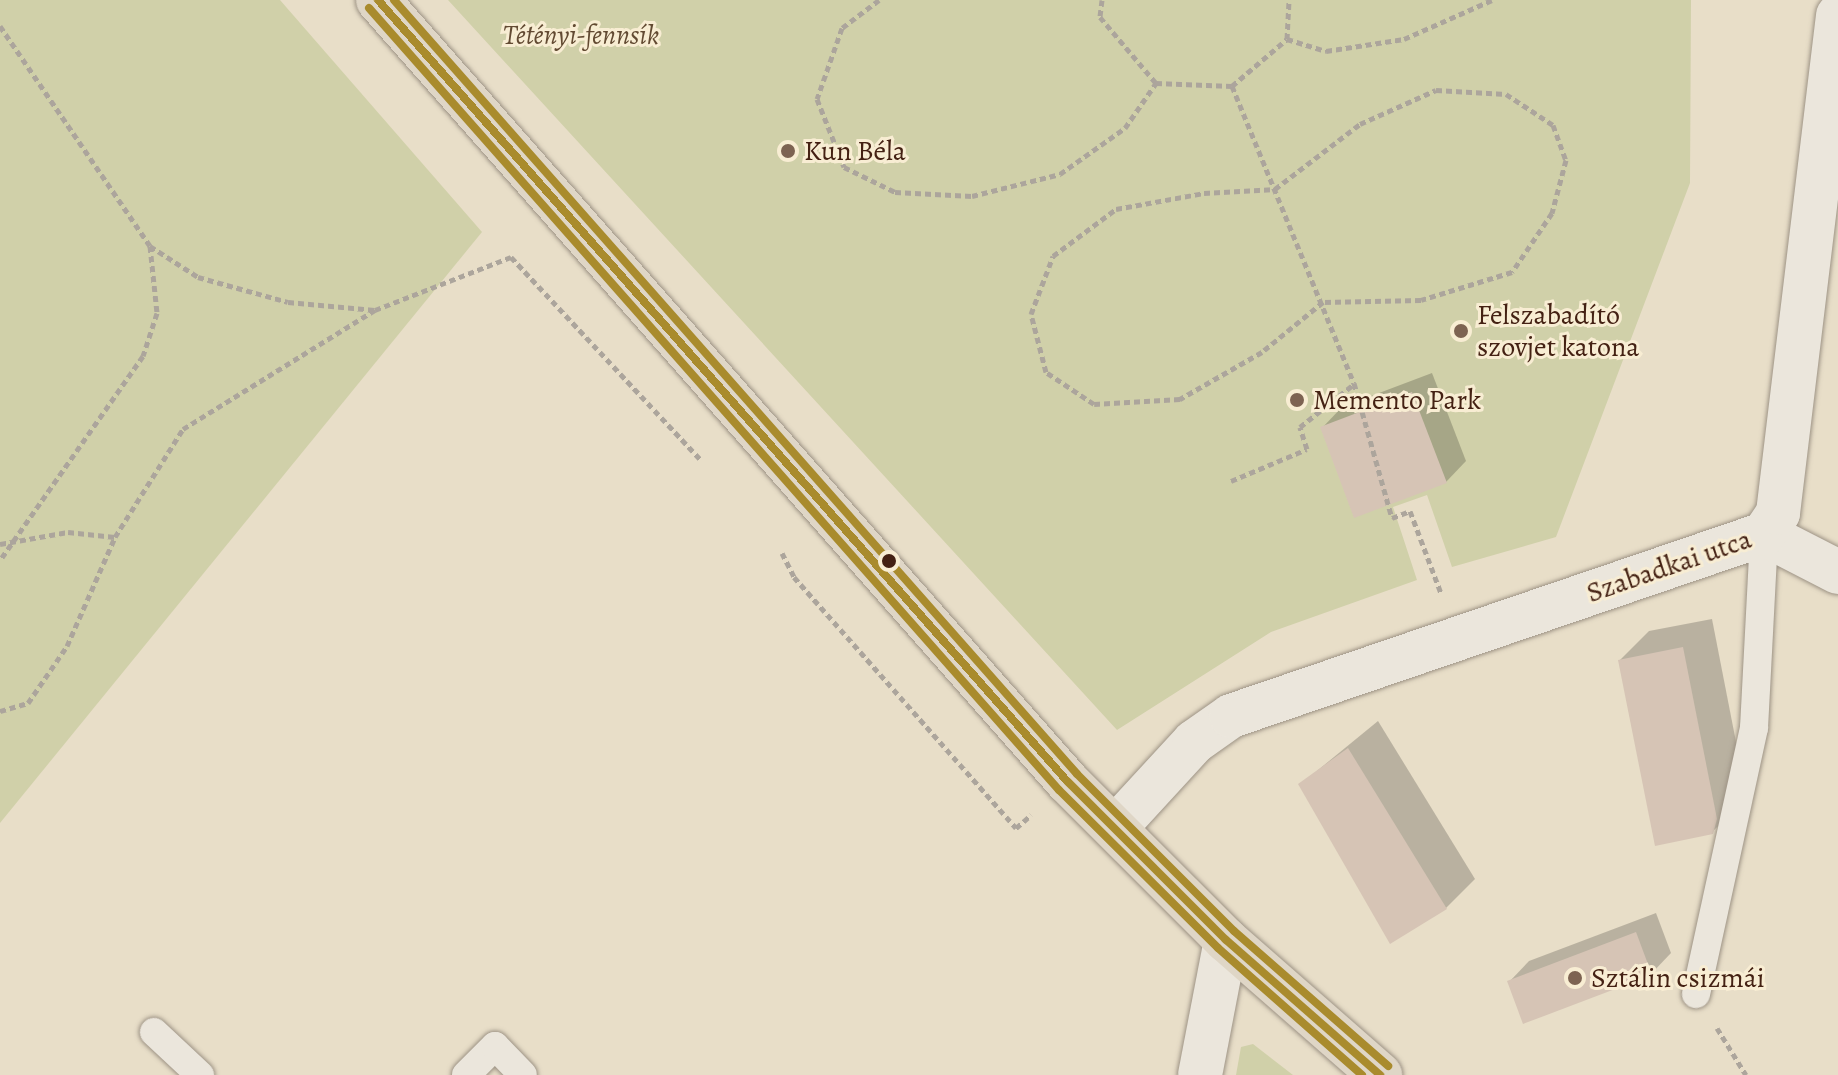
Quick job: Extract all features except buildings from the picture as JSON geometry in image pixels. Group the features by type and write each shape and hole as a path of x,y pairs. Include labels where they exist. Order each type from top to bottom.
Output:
{"main road":[{"path":"378,0 866,559 1115,828 1226,940 1380,1075"}],"street":[{"name":"Szabadkai utca","path":"1115,828 1194,742 1231,716 1764,534 1778,513 1837,31"},
{"path":"1764,534 1838,572"},
{"path":"1200,1075 1226,940"}],"lane":[{"path":"1696,994 1754,728 1764,534"},
{"path":"154,1032 200,1075"},
{"path":"466,1075 495,1046 523,1075"}],"path":[{"path":"879,0 842,28 817,99 844,167 895,192 972,196 1060,174 1125,128 1156,83"},
{"path":"1102,0 1100,17 1156,83 1232,86 1287,39 1289,0"},
{"path":"1287,39 1326,51 1404,39 1492,0"},
{"path":"0,26 150,246 198,277 288,302 375,310"},
{"path":"1232,86 1354,383 1392,518 1410,511 1436,574 1453,640"},
{"path":"1436,90 1506,94 1553,125 1566,160 1552,213 1512,272 1421,300 1323,302 1262,352 1180,399 1094,404 1046,372 1031,314 1053,256 1116,209 1204,193 1275,189 1360,124 1436,90"},
{"path":"0,560 11,540 143,356 157,313 150,246"},
{"path":"0,711 28,703 67,646 115,537 183,429 375,310 511,257 701,460"},
{"path":"1231,481 1307,449 1300,427 1354,383"},
{"path":"0,544 68,532 115,537"},
{"path":"782,553 794,577 1016,828 1041,806"},
{"path":"1696,994 1746,1075"}],"green space":[{"path":"0,0 280,0 482,232 0,823"},
{"name":"Memento Park","path":"448,0 1691,0 1690,183 1556,537 1452,567 1427,495 1393,507 1417,580 1271,632 1117,730"},
{"path":"1253,1044 1293,1075 1236,1075 1241,1047"}],"transit line":[{"path":"378,0 1068,782 1226,940 1380,1075"},
{"path":"394,0 1077,774 1234,931 1388,1066"},
{"path":"369,8 1059,790 1218,948 1362,1075"}],"place":[{"name":"Kun Béla","path":"788,151"},
{"name":"Felszabadító szovjet katona","path":"1461,331"},
{"name":"Memento Park","path":"1297,400"},
{"name":"Sztálin csizmái","path":"1575,978"}],"park label":[{"name":"Tétényi-fennsík","path":"581,35"}]}
